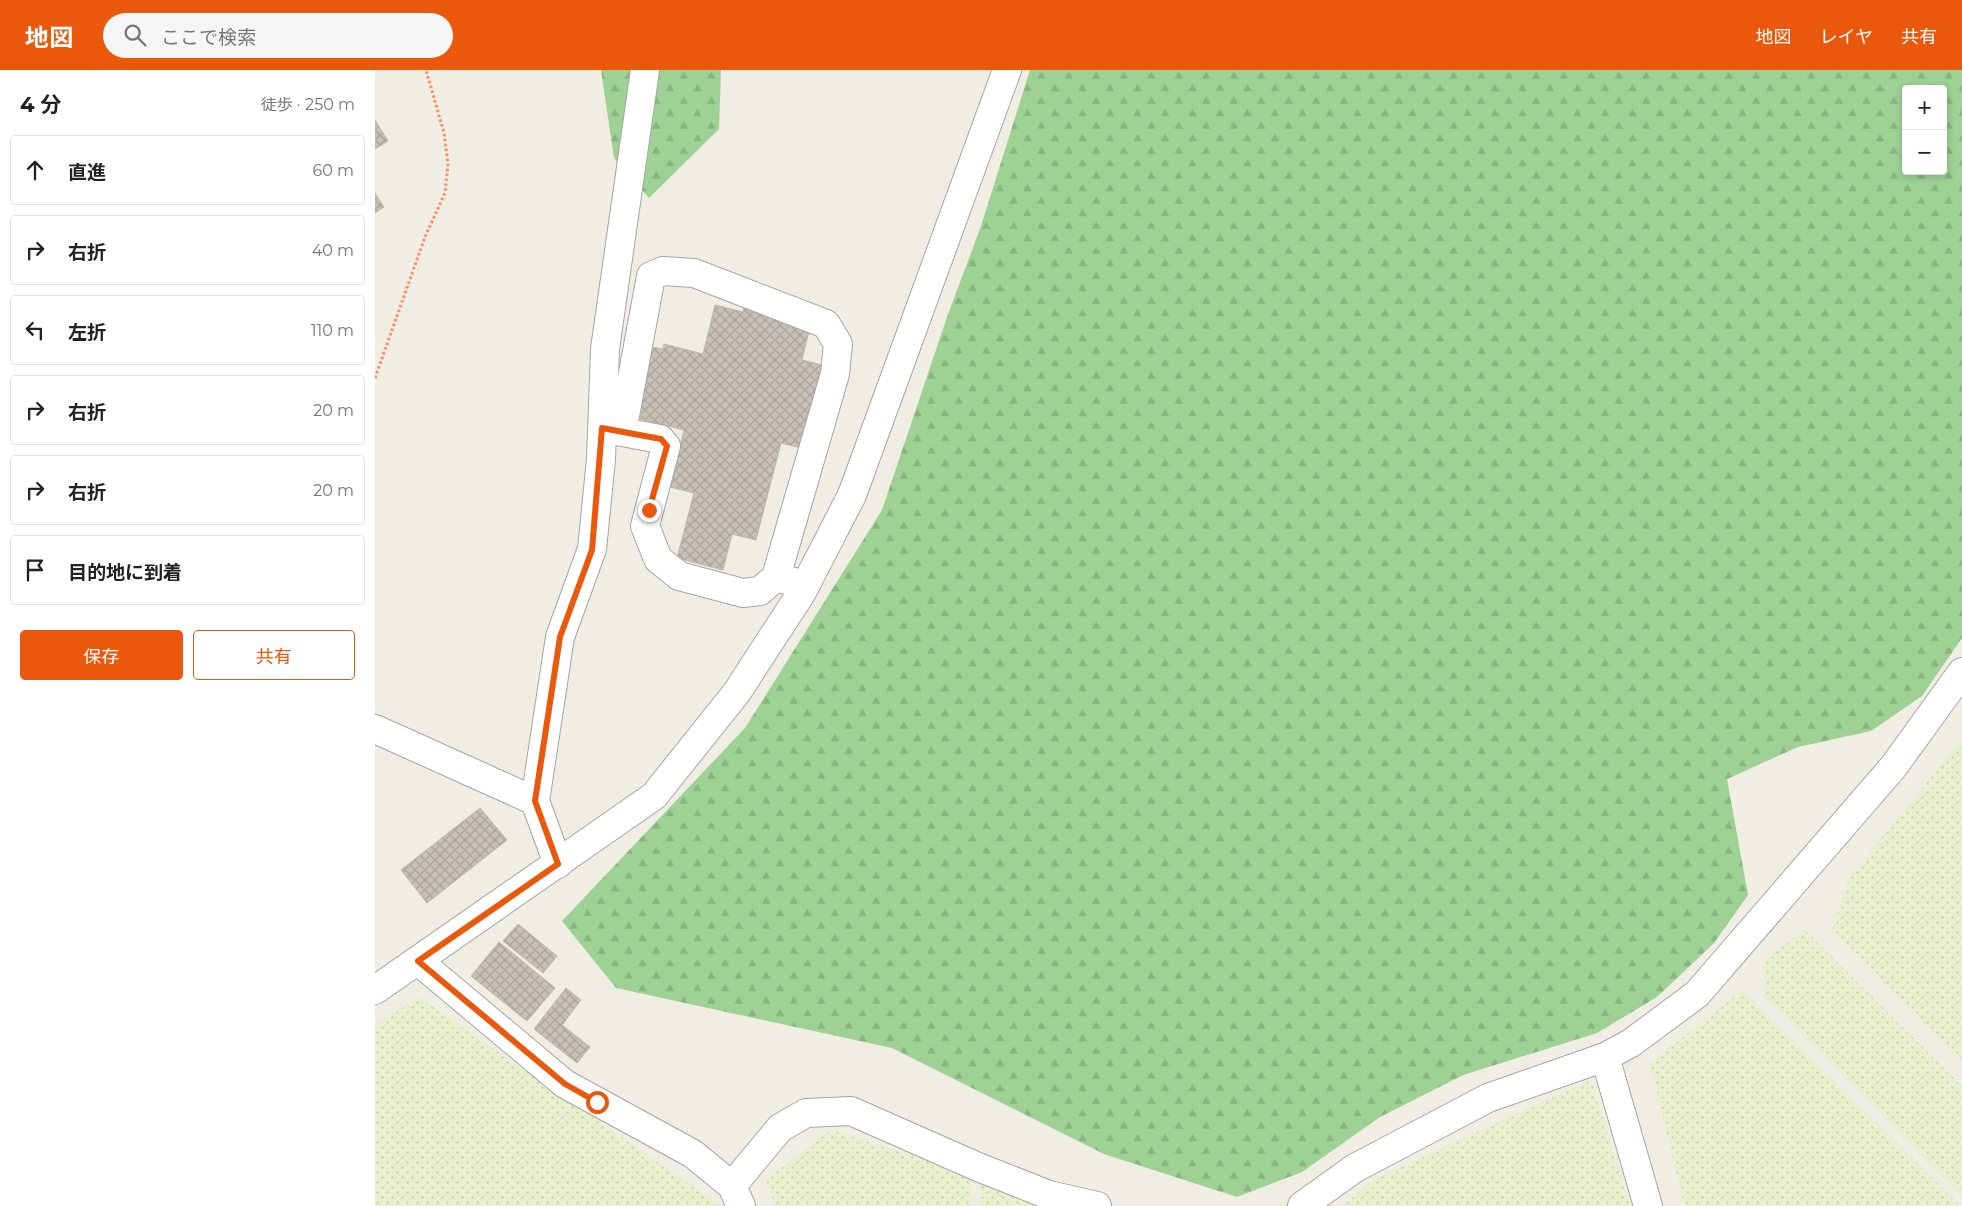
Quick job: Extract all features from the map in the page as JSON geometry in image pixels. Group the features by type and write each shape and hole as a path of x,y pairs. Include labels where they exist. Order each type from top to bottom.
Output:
{"street":[{"path":"612,430 605,349 645,70"},
{"path":"375,990 654,796 737,692 805,586 852,495 1007,70"},
{"path":"558,864 535,801 560,637 592,550 612,430 651,276 663,271 694,273 826,324 838,344 835,374 776,577 760,591 743,594 679,576 658,560 645,526 667,446 661,439 612,430"},
{"path":"776,577 805,586"},
{"path":"1302,1206 1355,1168 1488,1098 1605,1056 1631,1043 1697,994 1894,766 1962,672"},
{"path":"375,729 535,801"},
{"path":"418,961 565,1084 693,1154 736,1196 780,1128 806,1113 851,1111 978,1168 1049,1195 1097,1206"},
{"path":"1605,1056 1648,1206"}],"path":[{"path":"375,378 381,366 418,255 445,192 448,164 443,133 425,70"}],"green space":[{"path":"601,70 721,70 719,129 649,198 614,158"},
{"path":"1030,70 1962,70 1962,638 1922,696 1871,731 1798,747 1727,779 1748,895 1714,943 1657,997 1597,1033 1463,1075 1380,1117 1302,1172 1237,1197 1104,1154 892,1048 616,988 562,921 745,728 882,510 947,317 981,226"},
{"path":"1962,739 1962,1061 1832,930 1849,878"},
{"path":"1804,929 1962,1086 1962,1196 1765,996 1763,962"},
{"path":"1742,990 1961,1206 1684,1206 1650,1063"},
{"path":"419,997 721,1206 375,1206 375,1025"},
{"path":"1591,1080 1630,1206 1343,1206 1371,1181"},
{"path":"831,1130 969,1173 971,1206 775,1206 766,1180"},
{"path":"979,1178 1073,1206 981,1206"}],"building":[{"path":"375,120 388,141 375,149"},
{"path":"375,193 384,207 375,213"},
{"path":"715,305 743,312 745,305 764,310 763,316 810,327 802,360 822,365 801,448 781,443 756,540 732,534 723,570 677,558 694,493 670,487 684,430 640,419 642,411 637,410 653,347 663,349 664,344 703,354"},
{"path":"480,808 507,840 427,903 401,870"},
{"path":"518,924 557,956 543,973 503,941"},
{"path":"499,942 555,988 527,1021 471,976"},
{"path":"566,988 581,1000 562,1025 590,1047 577,1063 534,1029"}],"route":[{"path":"597,1102 565,1084 418,961 558,864 535,801 560,637 592,550 601,459 602,428 661,439 667,446 649,510"}]}
